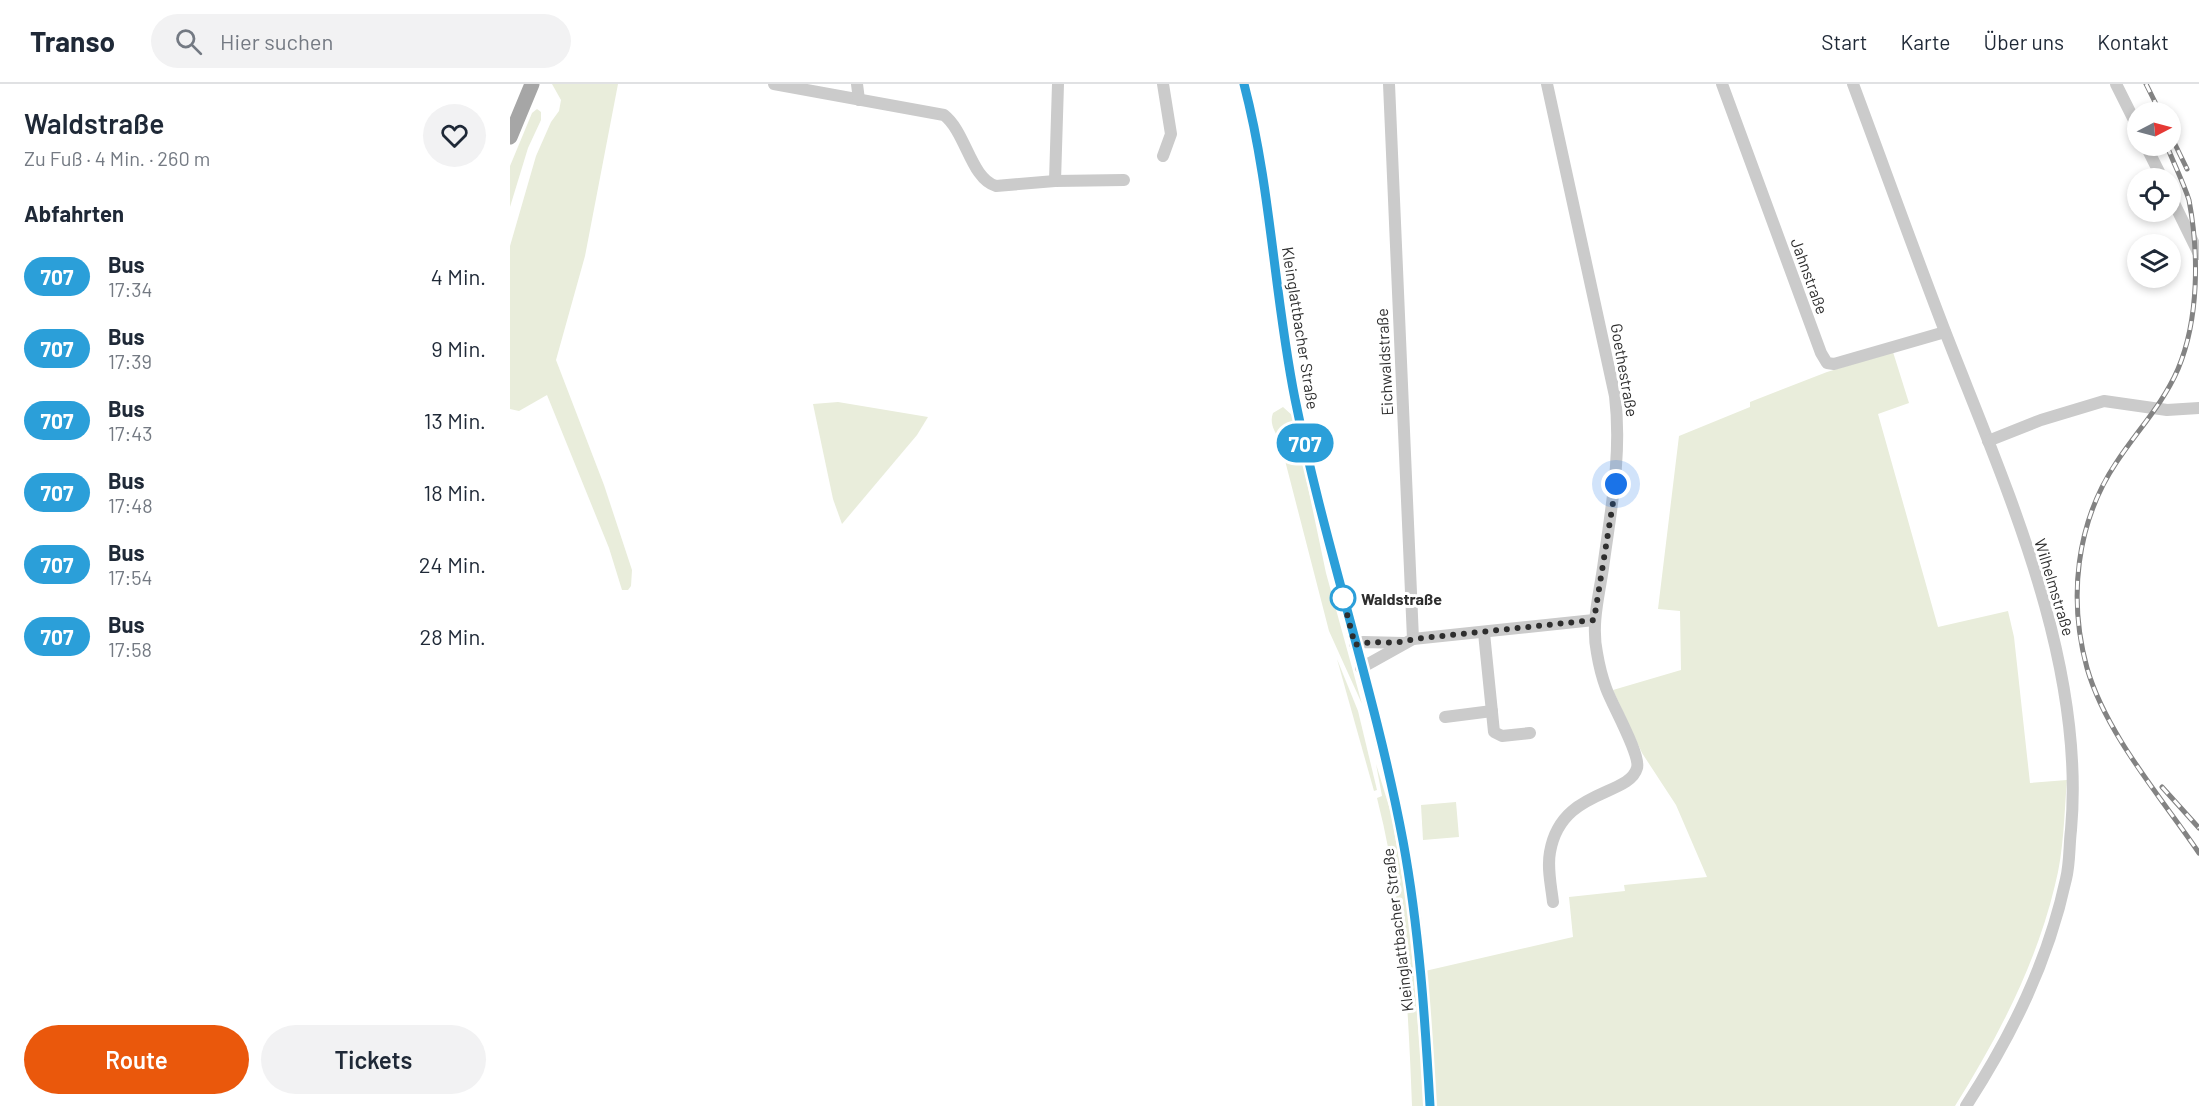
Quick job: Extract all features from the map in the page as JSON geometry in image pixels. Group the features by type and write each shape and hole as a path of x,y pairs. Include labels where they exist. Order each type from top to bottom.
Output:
{"main road":[{"path":"510,137 532,84"}],"street":[{"path":"774,84 944,116 957,128 982,177 991,185 1124,180"},
{"path":"857,84 859,100"},
{"path":"1055,181 1058,84"},
{"path":"1163,84 1171,134 1163,156"},
{"name":"Kleinglattbacher Straße","path":"1244,84 1260,170 1295,400 1388,770 1403,843 1415,921 1430,1106"},
{"name":"Eichwaldstraße","path":"1389,84 1408,641"},
{"name":"Goethestraße","path":"1547,84 1617,417 1616,484 1594,620 1596,653 1606,689 1636,754 1638,767 1632,778 1577,805 1562,821 1550,850 1553,902"},
{"name":"Jahnstraße","path":"1722,84 1821,353 1827,363 1834,364 1945,332"},
{"name":"Wilhelmstraße","path":"1853,84 1988,441 2037,580 2060,661 2069,712 2074,793 2067,876 2032,990 1997,1058 1966,1106"},
{"path":"2116,84 2127,106"},
{"path":"2181,217 2199,254"},
{"path":"1988,441 2041,420 2104,401 2167,410 2199,408"},
{"path":"1355,645 1363,642 1408,641 1594,620"},
{"path":"1484,633 1494,732 1502,736 1530,734"},
{"path":"1361,668 1408,641"},
{"path":"1445,717 1492,711"}],"green space":[{"path":"552,84 618,84 585,256 556,360 604,485 632,570 631,586 628,590 622,590 609,548 547,395 519,411 510,409 510,246 536,156 551,122 559,111 561,100"},
{"path":"537,109 541,112 541,120 528,148 510,207 510,166 532,113"},
{"path":"1893,352 1909,403 1878,414 1938,627 2008,611 2014,637 2030,783 2067,780 2060,859 2047,915 2014,1000 1971,1080 1955,1106 1435,1106 1425,971 1573,937 1569,897 1625,891 1624,885 1707,877 1676,805 1642,753 1613,690 1681,670 1680,611 1658,609 1679,436 1750,407 1750,402 1827,372"},
{"path":"838,402 928,417 917,435 842,524 833,499 813,404"},
{"path":"1283,407 1293,416 1326,573 1362,704 1329,631 1280,441 1272,424 1273,413"},
{"path":"1337,659 1358,711 1377,790 1374,791"},
{"path":"1376,764 1391,813 1408,911 1425,1106 1412,1106 1403,951 1393,874 1377,798 1382,796"},
{"path":"1456,802 1459,837 1423,840 1421,805"}],"railway":[{"path":"2146,84 2155,102"},
{"path":"2171,156 2189,200 2192,220 2195,286 2190,329 2185,350 2172,382 2116,463 2102,486 2092,511 2079,562 2078,615 2087,668 2107,717 2136,764 2199,853"},
{"path":"2181,156 2187,169"},
{"path":"2162,787 2199,828"}],"bus line":[{"name":"707","path":"1244,84 1260,170 1295,400 1316,493 1388,770 1403,843 1415,921 1430,1106"}],"place":[{"name":"Waldstraße","path":"1343,598"}],"route":[{"path":"1343,598 1341,591 1355,645 1363,642 1404,643 1413,639 1594,620 1616,484"}]}
